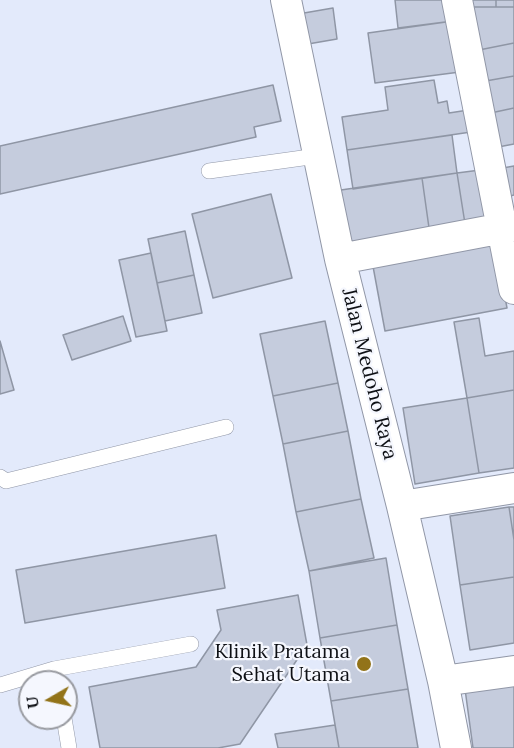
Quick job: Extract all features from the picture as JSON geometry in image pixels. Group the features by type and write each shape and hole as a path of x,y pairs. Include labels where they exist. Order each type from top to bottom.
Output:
{"street":[{"name":"Jalan Medoho Raya","path":"286,0 340,259 402,506 443,681 456,748"},
{"path":"457,0 508,227 514,289"},
{"path":"340,259 508,227"},
{"path":"402,506 514,488"},
{"path":"443,681 514,670"}],"lane":[{"path":"209,171 317,156"},
{"path":"0,477 6,481 226,427"},
{"path":"78,670 191,644"},
{"path":"0,685 18,682"},
{"path":"66,730 69,748"}],"building":[{"path":"395,0 450,0 453,21 398,28"},
{"path":"463,0 496,0 496,7 465,7"},
{"path":"496,0 514,0 514,7 496,7"},
{"path":"465,7 514,7 514,43 474,51"},
{"path":"333,8 337,39 308,44 304,13"},
{"path":"453,21 460,72 375,83 368,33"},
{"path":"514,43 514,76 480,82 474,51"},
{"path":"514,76 514,108 486,114 480,82"},
{"path":"434,80 438,103 447,101 449,113 475,109 478,131 347,150 342,117 388,110 385,87"},
{"path":"273,85 281,121 254,127 256,137 0,194 0,146"},
{"path":"514,108 514,144 493,148 486,114"},
{"path":"452,135 457,173 353,189 347,150"},
{"path":"514,166 514,195 503,198 497,169"},
{"path":"488,169 496,225 466,230 457,173"},
{"path":"457,173 466,230 430,235 422,178"},
{"path":"422,178 430,235 349,247 341,190"},
{"path":"271,194 292,278 213,298 192,214"},
{"path":"185,231 194,275 157,283 148,239"},
{"path":"494,238 507,308 385,331 372,261"},
{"path":"151,253 167,331 136,337 119,260"},
{"path":"194,275 202,313 165,321 157,283"},
{"path":"123,316 131,341 72,360 63,335"},
{"path":"479,318 485,356 514,351 514,390 467,398 454,322"},
{"path":"325,321 338,383 273,396 260,334"},
{"path":"0,341 14,390 0,394"},
{"path":"338,383 348,431 283,444 273,396"},
{"path":"514,390 514,468 479,473 467,398"},
{"path":"467,398 479,473 415,484 403,408"},
{"path":"348,431 361,499 296,512 283,444"},
{"path":"361,499 374,558 309,571 296,512"},
{"path":"509,507 514,507 514,540"},
{"path":"509,507 514,540 514,577 460,585 450,516"},
{"path":"216,535 225,588 25,623 16,570"},
{"path":"386,558 397,625 320,638 309,571"},
{"path":"514,577 514,643 470,650 460,585"},
{"path":"298,595 307,645 240,744 218,748 100,748 89,687 196,667 221,630 217,610"},
{"name":"Klinik Pratama Sehat Utama","path":"397,625 408,689 331,701 320,638"},
{"path":"514,682 514,748 473,748 465,689"},
{"path":"408,689 418,748 339,748 331,701"},
{"path":"335,725 339,748 278,748 275,734"}],"place":[{"name":"Klinik Pratama Sehat Utama","path":"364,664"}]}
